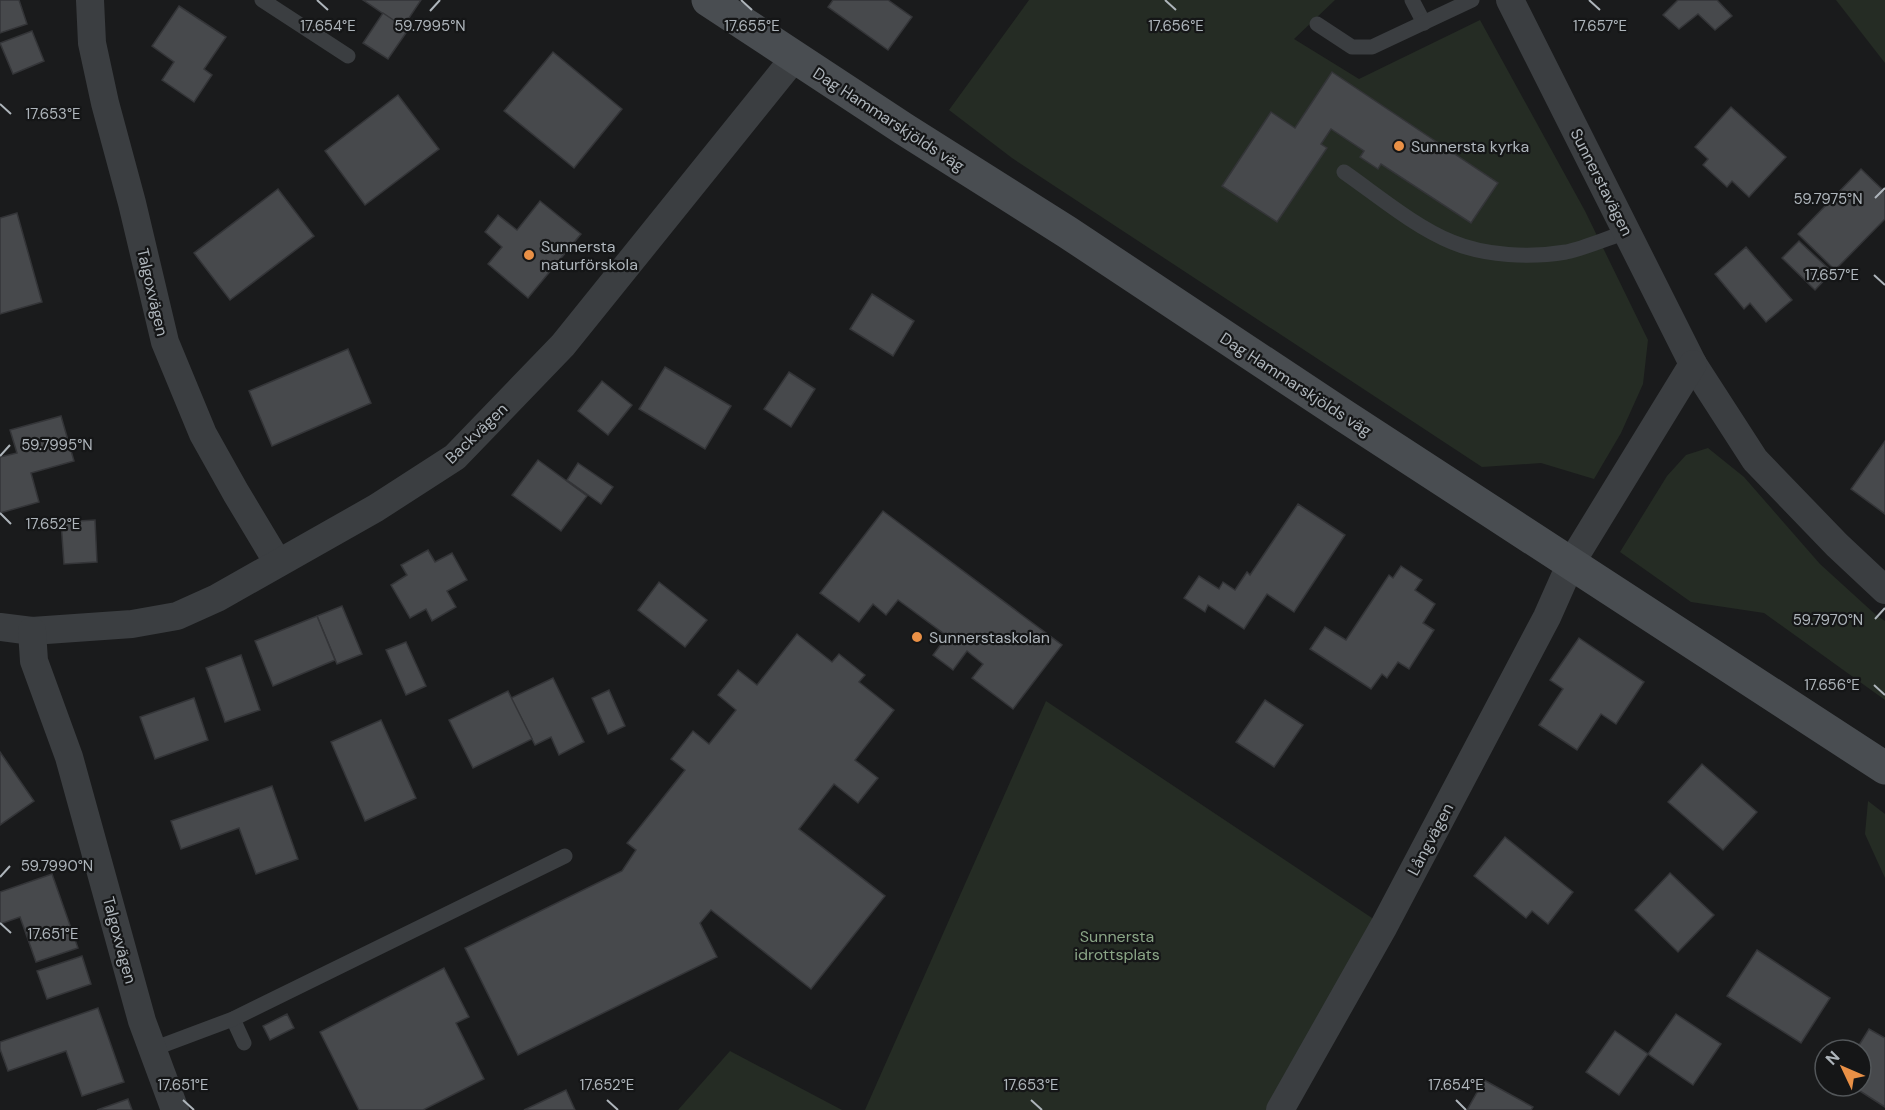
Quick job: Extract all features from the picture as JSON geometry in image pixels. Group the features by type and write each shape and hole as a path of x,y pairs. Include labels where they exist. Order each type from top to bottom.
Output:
{"main road":[{"name":"Dag Hammarskjölds väg","path":"708,0 1067,232 1343,416 1885,768"}],"street":[{"name":"Talgoxvägen","path":"90,0 92,43 105,104 132,203 165,342 203,434 278,562"},
{"name":"Sunnerstavägen","path":"1510,0 1692,364 1755,460 1837,545 1885,590"},
{"name":"Backvägen","path":"0,627 32,631 132,624 177,616 217,598 376,508 455,457 563,345 795,57"},
{"path":"1571,563 1692,364"},
{"name":"Långvägen","path":"1280,1110 1395,905 1551,609 1571,563"},
{"name":"Talgoxvägen","path":"32,631 34,661 69,756 142,1021 175,1110"}],"lane":[{"path":"262,0 348,56"},
{"path":"1412,0 1424,23"},
{"path":"1317,24 1352,47 1372,47 1472,0"},
{"path":"1344,172 1423,227 1453,243 1484,251 1525,256 1567,251 1627,232"},
{"path":"153,1049 233,1019 565,856"},
{"path":"233,1019 244,1042"}],"green space":[{"path":"1029,0 1335,0 1294,39 1359,79 1480,20 1585,211 1648,340 1643,384 1621,433 1594,479 1541,463 1482,467 1012,158 949,110"},
{"path":"1836,0 1885,0 1885,63"},
{"path":"1708,448 1744,477 1820,564 1885,621 1885,700 1764,613 1691,602 1620,552 1667,476 1686,455"},
{"name":"Sunnersta idrottsplats","path":"1046,701 1384,926 1280,1110 865,1110"},
{"path":"1868,801 1885,814 1885,878 1865,834"},
{"path":"730,1051 842,1110 678,1110"}],"building":[{"path":"0,0 19,0 27,24 0,33"},
{"path":"363,0 421,0 403,27"},
{"path":"833,0 888,0 912,17 888,50 828,7"},
{"path":"1678,0 1717,0 1732,16 1715,30 1698,14 1679,29 1663,15"},
{"path":"179,6 226,37 204,69 212,75 194,102 162,80 174,62 152,46"},
{"path":"383,13 408,30 388,59 363,43"},
{"path":"32,31 44,61 13,74 0,43"},
{"path":"553,52 622,109 574,168 504,111"},
{"name":"Sunnersta kyrka","path":"1332,72 1498,183 1471,223 1381,164 1378,169 1360,157 1364,151 1331,129 1321,144 1327,148 1277,222 1222,186 1271,112 1295,128"},
{"path":"398,95 439,149 365,205 325,151"},
{"path":"1731,107 1786,157 1749,197 1732,181 1727,187 1703,165 1708,159 1695,147"},
{"path":"1861,169 1885,192 1885,219 1835,270 1798,234"},
{"path":"278,189 314,236 230,300 194,253"},
{"name":"Sunnersta naturförskola","path":"540,201 581,234 528,298 488,264 502,247 485,232 498,215 517,230"},
{"path":"17,213 42,302 0,314 0,218"},
{"path":"1799,241 1832,272 1815,290 1782,258"},
{"path":"1746,247 1792,300 1766,322 1750,303 1744,309 1715,274"},
{"path":"872,294 914,321 893,356 850,329"},
{"path":"348,349 371,403 272,446 249,391"},
{"path":"665,367 731,406 705,449 639,409"},
{"path":"789,372 815,389 791,427 764,409"},
{"path":"602,381 632,405 608,435 578,411"},
{"path":"61,416 74,461 31,473 39,502 0,513 0,457 17,453 10,430"},
{"path":"1885,441 1885,514 1851,489"},
{"path":"538,460 587,496 561,531 512,495"},
{"path":"578,463 613,487 601,504 567,480"},
{"path":"1298,504 1345,535 1294,612 1267,594 1244,629 1208,605 1205,612 1184,598 1199,576 1219,589 1223,582 1235,590 1247,572 1250,575"},
{"path":"883,511 1062,645 1013,709 972,678 983,664 967,651 953,670 933,655 947,636 898,600 886,615 873,604 859,622 820,593"},
{"path":"95,520 97,562 64,564 61,522"},
{"path":"428,550 435,562 452,553 467,580 447,591 456,607 432,621 426,609 410,618 391,585 407,575 401,565"},
{"path":"1401,566 1422,580 1415,590 1435,604 1423,623 1434,630 1409,669 1398,662 1387,678 1382,674 1371,689 1310,649 1325,627 1346,640 1389,575 1393,578"},
{"path":"659,582 707,620 685,647 638,610"},
{"path":"342,606 362,654 337,664 317,616"},
{"path":"317,616 335,660 273,686 255,641"},
{"path":"797,634 832,662 839,654 865,675 859,682 894,710 855,760 878,778 858,803 834,784 799,829 885,896 811,989 711,910 700,923 717,957 518,1055 465,948 622,871 636,850 627,843 685,770 671,759 693,731 709,744 736,710 718,695 738,670 757,685"},
{"path":"1579,638 1644,682 1616,724 1601,714 1577,750 1539,725 1563,689 1550,680"},
{"path":"406,642 426,686 406,695 386,650"},
{"path":"241,655 260,710 225,722 206,668"},
{"path":"553,678 584,742 559,755 551,737 535,745 511,698"},
{"path":"609,690 625,726 608,734 592,698"},
{"path":"508,691 532,739 473,768 449,720"},
{"path":"194,698 208,740 155,759 140,717"},
{"path":"1265,700 1303,725 1274,767 1236,742"},
{"path":"381,720 416,798 365,821 331,742"},
{"path":"0,752 34,801 0,825"},
{"path":"1702,764 1757,812 1723,850 1668,802"},
{"path":"272,786 298,859 256,874 239,828 181,849 171,821"},
{"path":"1505,837 1573,892 1548,924 1532,911 1526,918 1474,876"},
{"path":"1670,873 1714,915 1678,952 1635,910"},
{"path":"52,874 78,948 36,962 20,917 0,924 0,892"},
{"path":"1757,950 1830,998 1801,1043 1727,996"},
{"path":"82,956 91,984 47,999 37,971"},
{"path":"444,968 469,1017 456,1023 484,1079 423,1110 359,1110 320,1032"},
{"path":"98,1008 124,1082 82,1096 66,1051 8,1071 0,1049 0,1042"},
{"path":"287,1014 294,1028 270,1040 263,1026"},
{"path":"1676,1014 1721,1044 1693,1085 1648,1054"},
{"path":"1869,1029 1885,1038 1885,1107 1871,1098 1873,1098 1873,1038 1863,1038"},
{"path":"1615,1031 1648,1054 1619,1095 1586,1072"},
{"path":"1484,1080 1533,1107 1531,1110 1467,1110"},
{"path":"566,1090 575,1110 524,1110"},
{"path":"128,1099 132,1110 97,1110"}],"place":[{"name":"Sunnersta kyrka","path":"1399,146"},
{"name":"Sunnersta naturförskola","path":"529,255"},
{"name":"Sunnerstaskolan","path":"917,637"}]}
